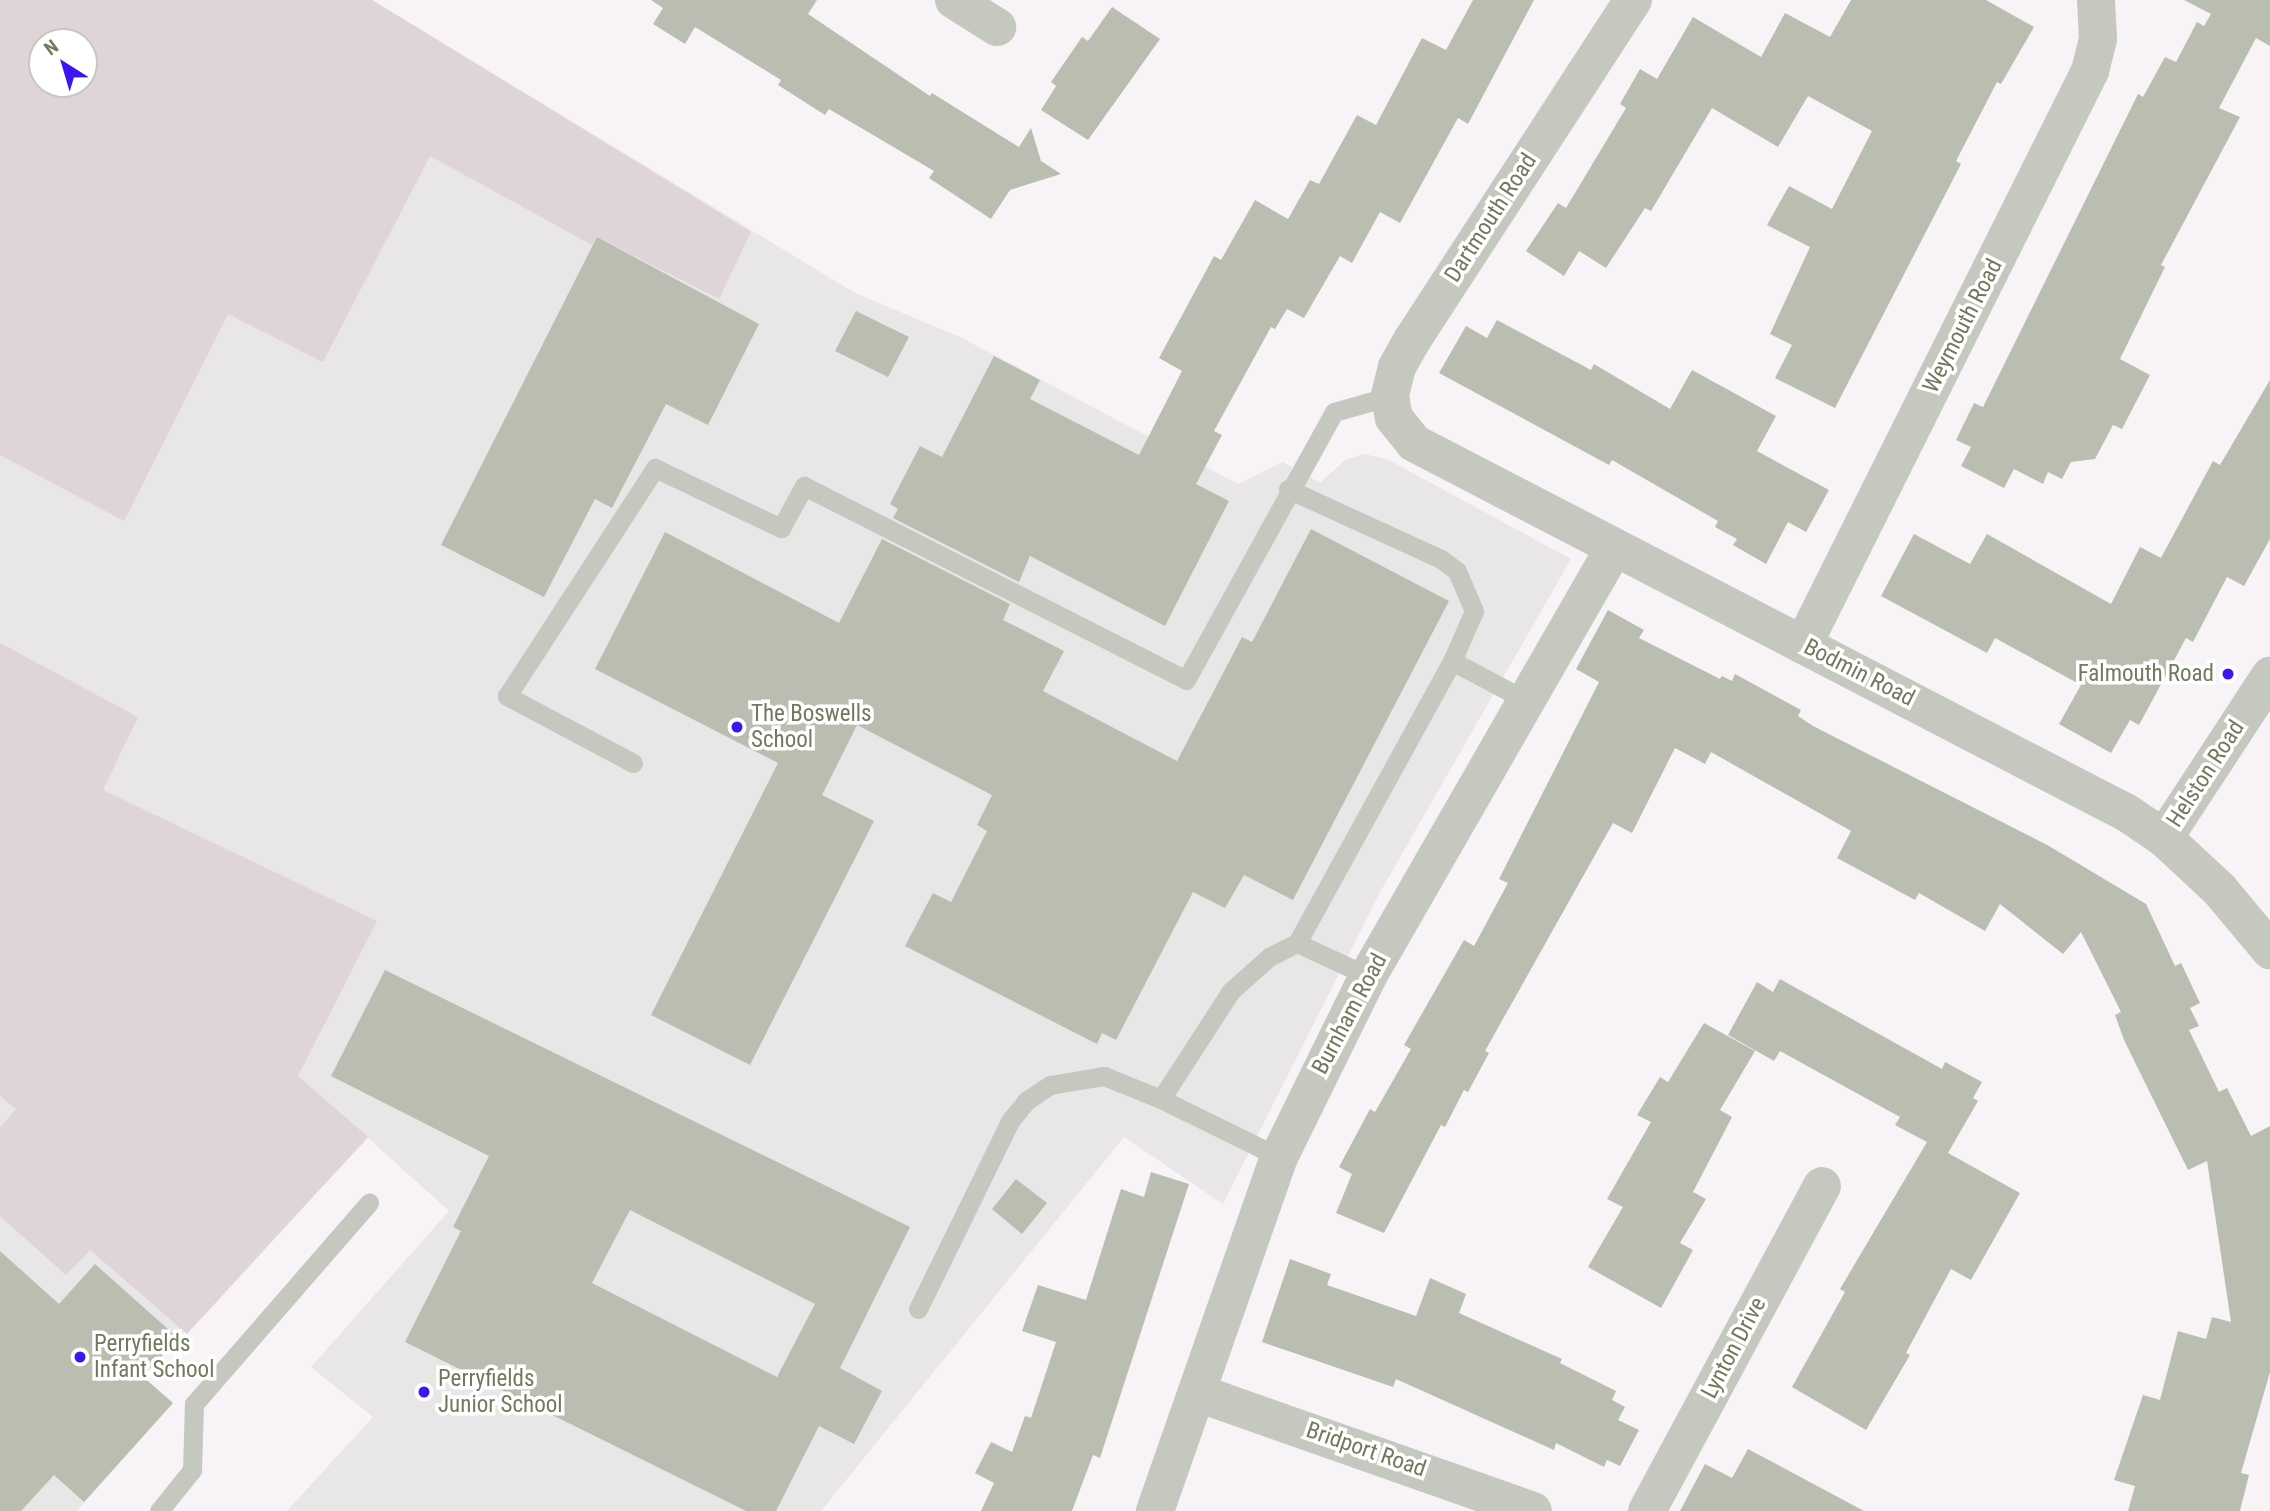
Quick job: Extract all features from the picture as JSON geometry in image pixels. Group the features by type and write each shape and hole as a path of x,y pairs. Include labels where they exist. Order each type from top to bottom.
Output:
{"street":[{"path":"954,0 997,27"},
{"name":"Dartmouth Road","path":"1390,396 1397,368 1412,340 1632,0"},
{"name":"Weymouth Road","path":"1803,645 2090,71 2098,39 2096,0"},
{"name":"Bodmin Road","path":"1390,396 1394,418 1413,443 1614,549 2068,779 2164,838 2219,889 2270,950"},
{"name":"Burnham Road","path":"1155,1511 1279,1157 1368,976 1529,702 1614,549"},
{"name":"Helston Road","path":"2164,838 2270,676"},
{"name":"Lynton Drive","path":"1647,1511 1822,1185"},
{"name":"Bridport Road","path":"1198,1393 1533,1511"}],"lane":[{"path":"633,763 507,696 655,468 781,528 804,486 1186,680 1288,489 1334,412 1390,396"},
{"path":"1161,1099 1231,991 1269,957 1297,943 1452,661 1474,611 1457,571 1441,559 1288,489"},
{"path":"1452,661 1529,702"},
{"path":"1297,943 1368,976"},
{"path":"918,1309 1010,1121 1026,1101 1050,1085 1104,1076 1161,1099 1279,1157"},
{"path":"159,1511 192,1470 194,1404 369,1203"}],"shaded area":[{"name":"The Boswells School","path":"0,0 372,0 855,293 962,338 1238,484 1283,462 1320,483 1345,460 1364,454 1387,459 1571,559 1379,894 1223,1204 1124,1137 821,1511 287,1511 373,1417 311,1367 449,1211 368,1138 143,1376 173,1403 77,1511 0,1511"},
{"path":"0,0 372,0 751,232 719,299 597,237 592,245 430,156 323,362 228,314 124,521 0,455"},
{"path":"0,643 138,717 103,790 377,921 298,1076 368,1137 187,1334 90,1250 66,1275 0,1216 0,1128 16,1109 0,1096"}],"building":[{"path":"651,0 817,0 808,14 930,96 932,93 1019,147 1031,128 1041,161 1061,174 1010,190 991,219 929,178 934,171 829,109 825,115 778,85 781,80 695,27 685,44 653,24 663,8"},
{"path":"1473,0 1534,0 1468,124 1458,118 1400,223 1380,212 1352,263 1340,256 1304,318 1287,309 1275,329 1271,327 1214,431 1222,435 1196,484 1229,501 1165,626 1030,556 1019,582 893,518 898,509 890,504 920,446 942,457 994,356 1040,380 1030,399 1139,455 1182,371 1159,358 1214,256 1221,260 1255,200 1288,219 1310,180 1319,184 1357,115 1376,125 1422,38 1446,50"},
{"path":"1851,0 1986,0 2034,27 2001,84 1997,82 1956,161 1961,164 1835,408 1775,378 1792,345 1770,334 1810,247 1767,225 1789,186 1832,209 1872,131 1808,96 1778,147 1712,108 1651,211 1645,208 1606,268 1579,251 1564,276 1526,251 1558,203 1566,208 1626,108 1620,104 1640,69 1657,79 1693,17 1761,57 1785,13 1830,37"},
{"path":"2184,0 2270,0 2270,46 2256,38 2219,108 2240,117 2161,265 2165,267 2120,359 2150,375 2122,429 2113,425 2095,459 2071,462 2062,479 2048,472 2043,484 2014,469 2004,488 1961,466 1971,447 1956,440 1974,403 1983,407 2138,94 2143,97 2165,57 2176,62 2197,22 2204,26 2211,14"},
{"path":"1112,7 1160,39 1088,140 1041,110 1056,86 1051,82 1082,37 1088,41"},
{"path":"597,237 759,324 708,425 666,404 612,508 595,499 544,597 441,545"},
{"path":"856,311 909,337 888,377 835,351"},
{"path":"1497,320 1591,370 1594,364 1670,409 1692,370 1776,416 1757,451 1829,490 1806,532 1788,522 1766,564 1733,545 1737,539 1715,527 1718,521 1612,460 1609,465 1439,373 1466,326 1487,338"},
{"path":"2270,380 2270,539 2244,586 2227,577 2193,642 2186,638 2139,725 2130,720 2111,753 2059,724 2081,685 1995,638 1987,653 1881,596 1914,534 1970,564 1987,534 2111,604 2140,547 2161,558 2213,461 2220,465"},
{"path":"1311,529 1449,601 1293,900 1244,875 1225,908 1193,892 1116,1040 1102,1033 1097,1044 905,946 933,893 951,902 987,831 977,825 992,795 857,725 822,795 874,821 750,1065 651,1015 778,763 595,669 665,532 839,623 882,539 1010,604 1003,620 1064,651 1043,691 1177,761 1242,637 1252,642"},
{"path":"1608,610 1644,630 1639,638 1720,679 1722,676 1732,681 1735,674 1801,710 1798,716 1813,726 2049,846 2146,904 2175,966 2181,963 2200,1003 2190,1008 2199,1026 2189,1030 2219,1092 2227,1088 2251,1136 2270,1126 2270,1372 2241,1473 2249,1475 2240,1511 2128,1511 2135,1486 2114,1480 2143,1395 2160,1400 2178,1331 2206,1339 2212,1317 2231,1322 2207,1161 2188,1170 2124,1040 2115,1015 2121,1012 2081,932 2063,954 2000,904 1985,931 1919,893 1915,900 1837,858 1851,831 1711,752 1705,764 1675,748 1632,833 1613,823 1485,1051 1489,1053 1468,1092 1464,1090 1445,1127 1441,1125 1384,1233 1336,1213 1352,1174 1339,1167 1370,1109 1375,1112 1411,1049 1404,1045 1464,940 1474,946 1508,883 1499,879 1599,682 1576,669"},
{"path":"385,970 910,1227 840,1368 882,1391 854,1444 819,1426 776,1511 746,1511 405,1342 461,1231 453,1227 489,1156 331,1076","holes":["630,1210 815,1304 777,1377 592,1283"]},
{"path":"1780,979 1942,1069 1945,1062 1982,1082 1973,1098 1978,1101 1948,1153 2020,1193 1971,1280 1951,1269 1906,1353 1910,1355 1866,1430 1792,1387 1845,1292 1840,1289 1927,1142 1895,1125 1900,1117 1780,1051 1774,1061 1728,1035 1757,982 1773,992"},
{"path":"1704,1023 1755,1051 1720,1110 1732,1117 1693,1192 1706,1199 1680,1243 1693,1250 1661,1308 1588,1267 1623,1207 1607,1199 1651,1122 1637,1115 1660,1077 1668,1082"},
{"path":"1151,1172 1189,1184 1100,1458 1093,1455 1072,1511 981,1511 994,1483 975,1473 991,1442 1012,1452 1025,1416 1031,1418 1056,1342 1022,1331 1038,1285 1086,1300 1121,1189 1144,1197"},
{"path":"1016,1179 1047,1203 1022,1234 992,1209"},
{"name":"Perryfields Infant School","path":"0,1251 59,1304 95,1264 178,1338 143,1377 173,1403 84,1502 54,1475 21,1511 0,1511"},
{"path":"1290,1259 1331,1274 1327,1285 1416,1316 1430,1278 1466,1294 1459,1313 1562,1359 1560,1363 1616,1391 1612,1400 1625,1407 1618,1420 1639,1430 1620,1466 1607,1460 1604,1467 1556,1443 1554,1450 1396,1379 1393,1387 1262,1342"},
{"path":"1748,1449 1864,1511 1680,1511 1705,1464 1732,1478"}],"place":[{"name":"Falmouth Road","path":"2228,674"},
{"name":"The Boswells School","path":"737,727"},
{"name":"Perryfields Infant School","path":"80,1357"},
{"name":"Perryfields Junior School","path":"424,1392"}]}
